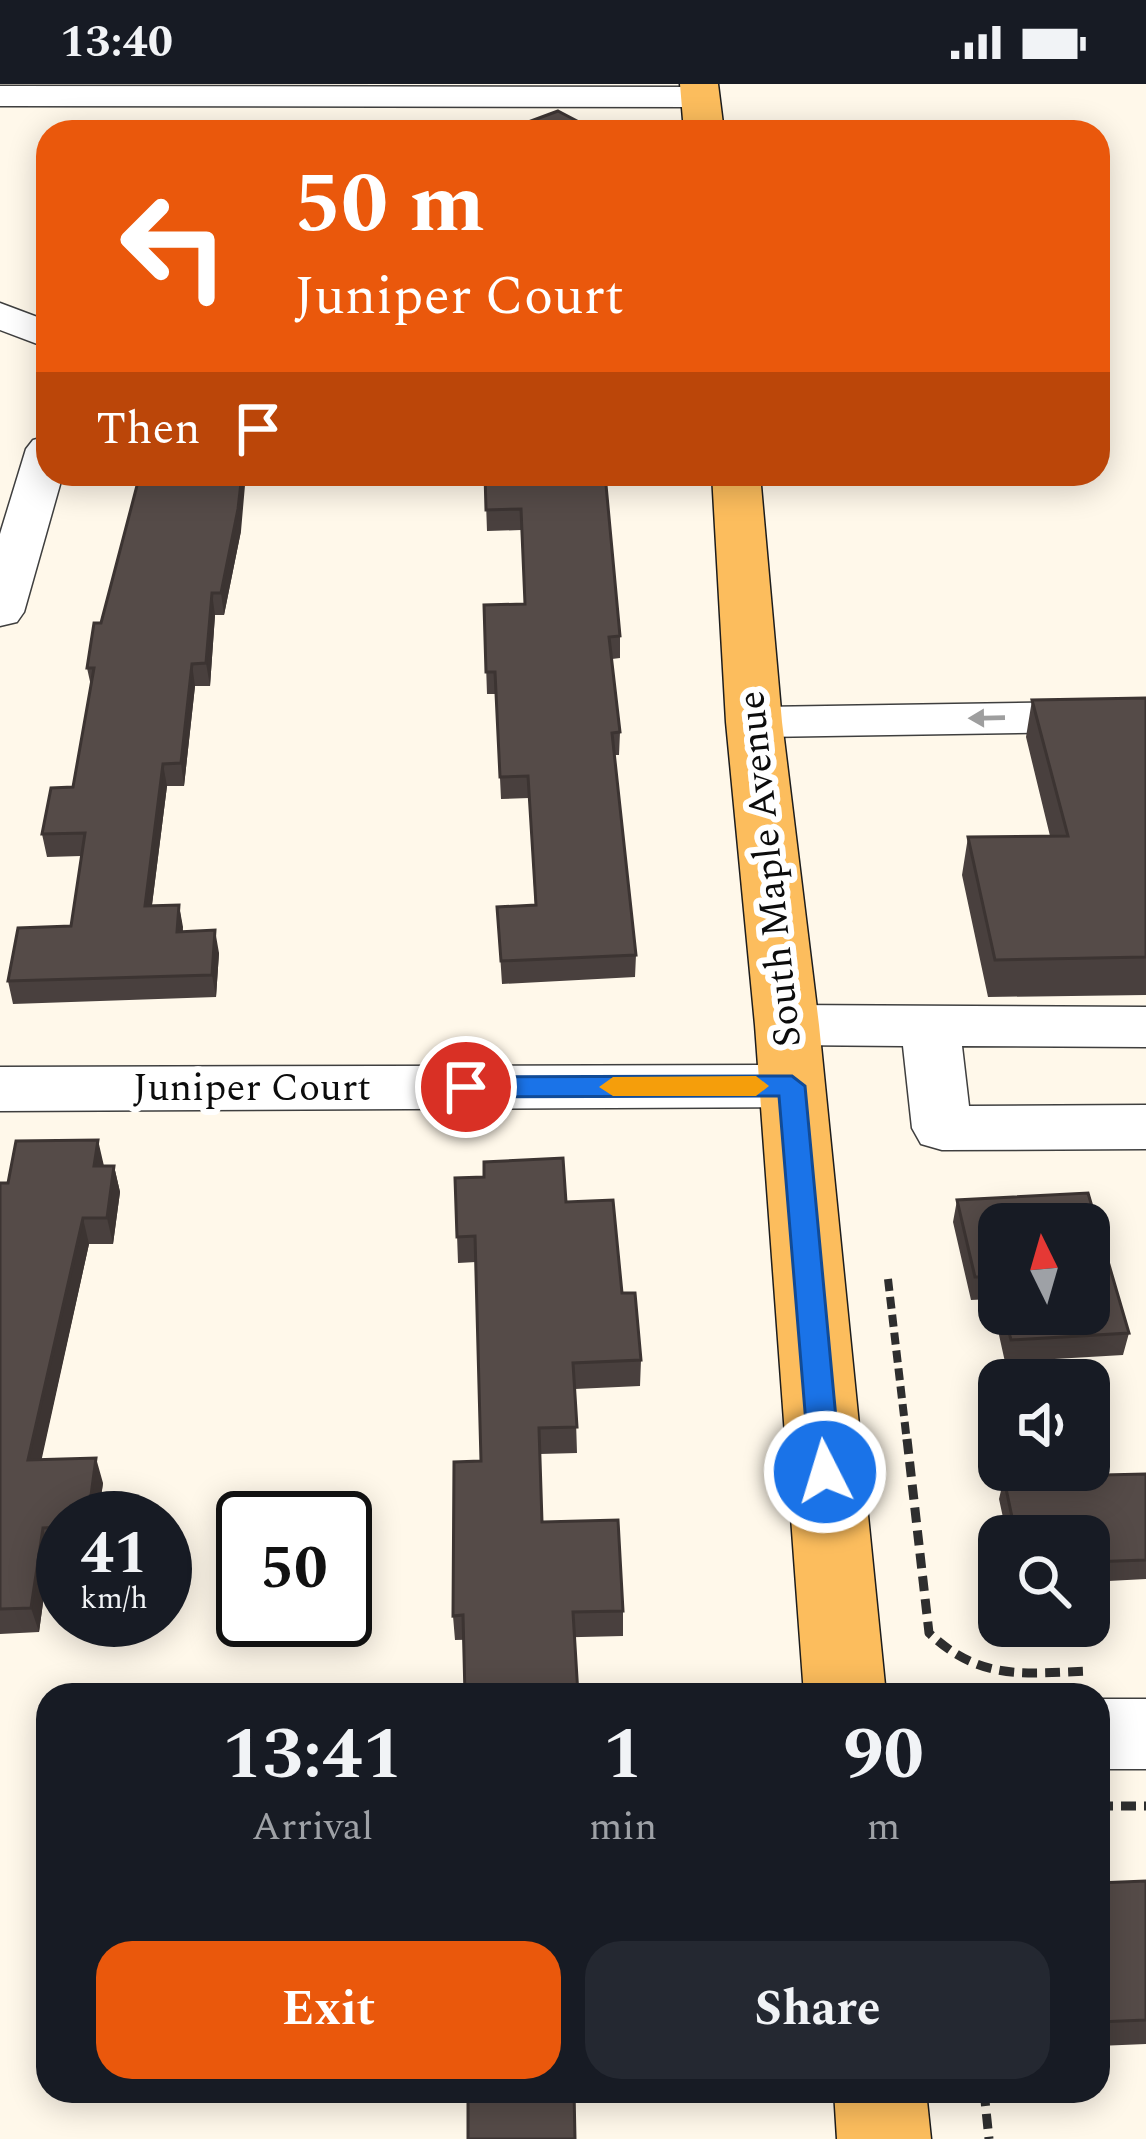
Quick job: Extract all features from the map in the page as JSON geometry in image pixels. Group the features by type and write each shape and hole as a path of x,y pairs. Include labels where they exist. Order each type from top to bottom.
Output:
{"main road":[{"name":"South Maple Avenue","path":"737,486 754,722 789,1056 843,1683"},
{"path":"881,2103 884,2139"}],"street":[{"path":"0,96 254,90 701,104"},
{"path":"0,315 36,331"},
{"path":"0,612 37,486"},
{"path":"754,722 1146,716"},
{"path":"930,1025 942,1127 1146,1127"},
{"name":"Juniper Court","path":"0,1088 789,1056 930,1025 1146,1027"},
{"path":"1110,1709 1146,1734"}],"path":[{"path":"888,1280 928,1633 952,1659 1027,1683"},
{"path":"1110,1806 1146,1805"},
{"path":"985,2103 989,2139"}],"building":[{"path":"558,111 575,120 534,120"},
{"path":"137,486 241,486 221,593 212,593 206,663 192,664 181,763 163,764 145,906 179,905 177,932 215,930 212,975 8,981 18,928 71,926 85,833 42,834 51,788 73,787 94,668 87,668 94,623 101,623"},
{"path":"485,486 606,486 620,636 609,637 620,732 612,733 636,955 501,961 497,907 536,905 528,776 500,777 495,672 486,672 484,605 525,604 521,509 486,510"},
{"path":"1146,698 1146,957 995,960 968,837 1068,836 1032,700"},
{"path":"98,1140 94,1166 114,1166 107,1218 83,1218 28,1460 96,1458 92,1491 36,1491 31,1608 0,1609 0,1183 8,1183 16,1141"},
{"path":"563,1158 566,1202 613,1200 622,1293 635,1293 641,1360 573,1363 577,1427 539,1428 542,1522 618,1520 623,1611 573,1612 577,1683 465,1683 463,1615 453,1616 454,1462 481,1461 475,1236 457,1237 455,1178 484,1177 484,1162"},
{"path":"1088,1193 1091,1203 978,1203 975,1277 957,1200"},
{"path":"1110,1268 1129,1333 1110,1334"},
{"path":"1010,1335 1095,1335 1011,1340"},
{"path":"1146,1474 1146,1560 1110,1561 1110,1515 1012,1515 1007,1491 1110,1491 1110,1475"},
{"path":"1146,1881 1146,2020 1110,2022 1110,1882"},
{"path":"468,2103 574,2103 575,2139 468,2139"}],"slow traffic":[{"path":"613,1087 756,1086"}],"route":[{"path":"466,1087 792,1086 825,1472"}]}
